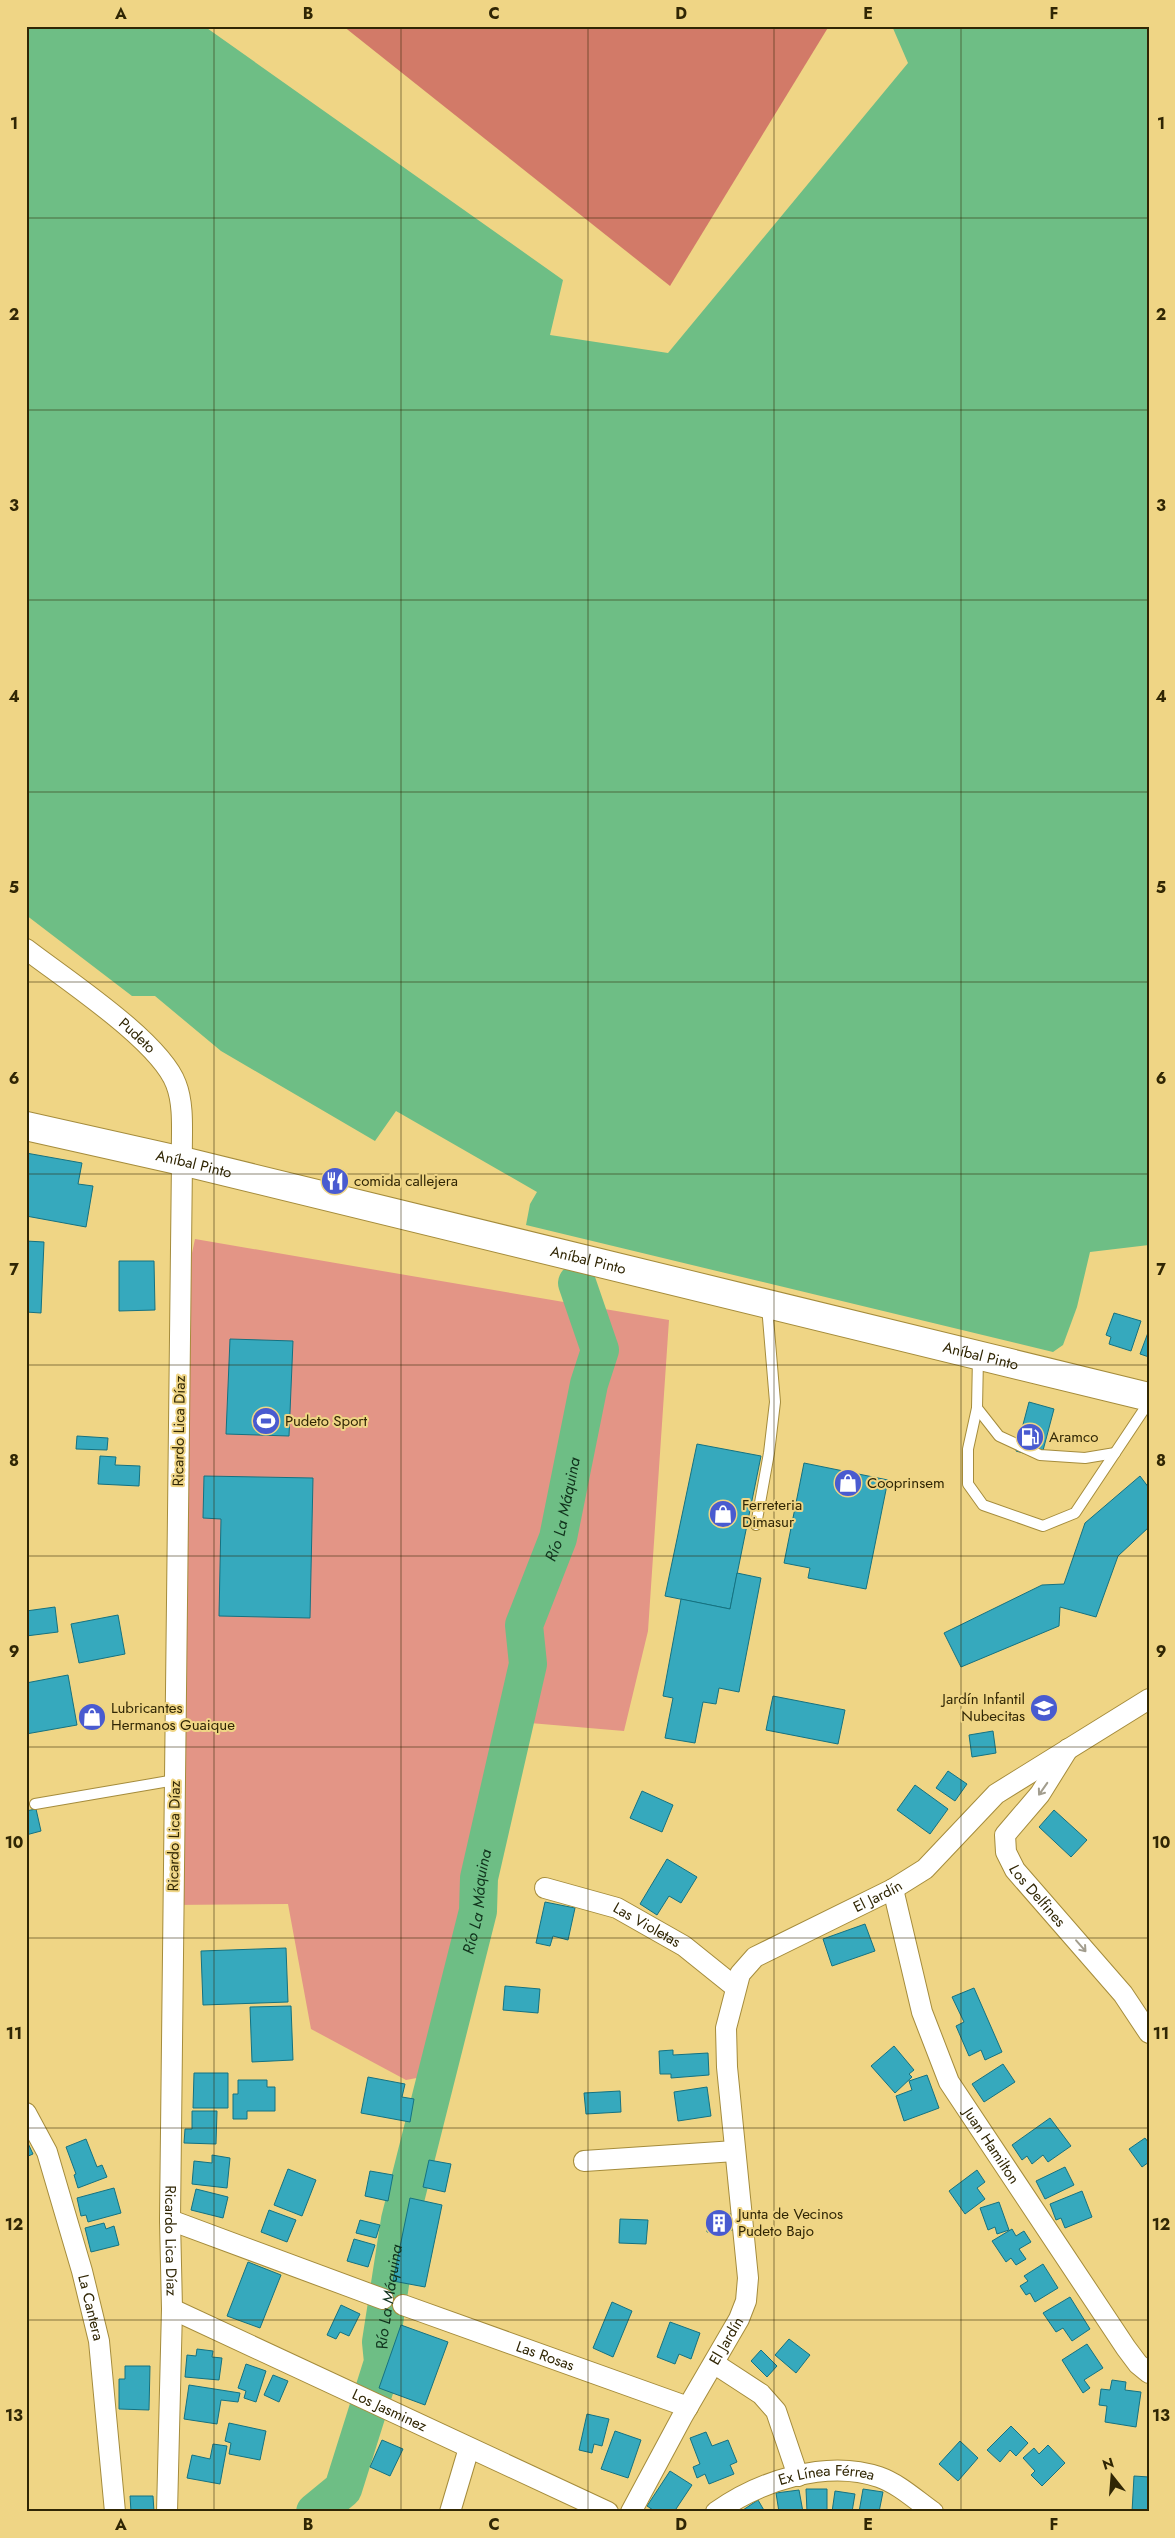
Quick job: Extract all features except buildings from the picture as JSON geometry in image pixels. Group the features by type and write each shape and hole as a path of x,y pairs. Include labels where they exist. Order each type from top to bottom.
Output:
{"main road":[{"name":"Aníbal Pinto","path":"26,1126 182,1161 1149,1397"}],"street":[{"name":"Pudeto","path":"26,949 108,1011 160,1056 170,1071 179,1094 182,1161"},
{"name":"Ricardo Lica Díaz","path":"168,2512 172,2309 170,2220 182,1161"},
{"name":"El Jardín","path":"631,2512 688,2407 715,2364 739,2319 746,2301 748,2278 727,2067 726,2028 740,1974 755,1957 893,1889 925,1869 996,1794 1149,1699"},
{"name":"Los Delfines","path":"1069,1747 1040,1794 1005,1835 1006,1852 1014,1870 1124,1994 1149,2033"},
{"name":"Las Violetas","path":"545,1888 617,1908 684,1946 735,1988"},
{"name":"Juan Hamilton","path":"893,1889 922,2012 949,2082 1126,2348 1138,2364 1149,2374"},
{"name":"La Cantera","path":"26,2114 46,2152 82,2271 99,2341 115,2512"},
{"path":"584,2161 735,2151"},
{"path":"170,2220 383,2299"},
{"name":"Las Rosas","path":"403,2305 688,2407"},
{"name":"Los Jasminez","path":"172,2309 469,2448 573,2505 608,2512"},
{"path":"715,2364 761,2394 776,2411 798,2476"},
{"path":"450,2512 469,2448"},
{"name":"Ex Línea Férrea","path":"716,2512 737,2498 755,2490 798,2476 840,2471 870,2475 894,2484 934,2512"}],"lane":[{"path":"756,1525 769,1453 775,1402 767,1304"},
{"path":"978,1356 977,1408 968,1449 968,1484 983,1505 1043,1526 1075,1513 1149,1402"},
{"path":"977,1408 999,1436 1040,1455 1085,1458 1115,1453"},
{"path":"35,1804 175,1780"}],"shaded area":[{"path":"26,26 204,26 563,280 550,335 668,353 908,63 892,26 1149,26 1149,1245 1090,1252 1077,1307 1063,1345 1053,1352 526,1225 530,1204 537,1192 396,1111 375,1141 221,1051 155,996 132,996 26,915"},
{"path":"343,26 829,26 670,286"},
{"path":"195,1239 669,1320 648,1631 624,1731 530,1723 454,2071 406,2080 311,2029 288,1904 170,1905 178,1319"}],"waterway":[{"name":"Río La Máquina","path":"315,2512 343,2489 383,2362 381,2342 400,2220 478,1911 479,1878 528,1664 524,1625 558,1538 589,1384 600,1350 577,1283"}],"place":[{"name":"comida callejera","path":"335,1181"},
{"name":"Pudeto Sport","path":"266,1421"},
{"name":"Aramco","path":"1030,1437"},
{"name":"Cooprinsem","path":"848,1483"},
{"name":"Ferreteria Dimasur","path":"723,1514"},
{"name":"Jardín Infantil Nubecitas","path":"1044,1708"},
{"name":"Lubricantes Hermanos Guaique","path":"92,1717"},
{"name":"Junta de Vecinos Pudeto Bajo","path":"719,2223"}]}
